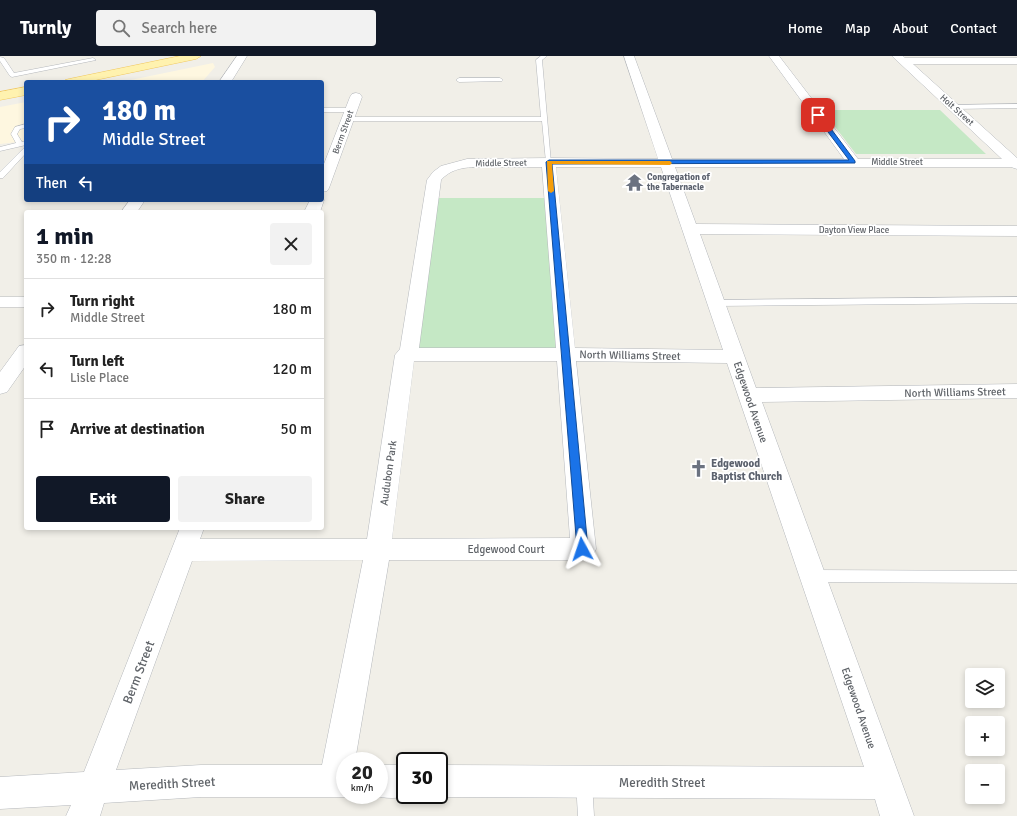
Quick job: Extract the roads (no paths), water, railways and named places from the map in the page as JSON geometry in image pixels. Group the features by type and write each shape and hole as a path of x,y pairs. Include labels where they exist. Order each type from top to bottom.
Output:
{"main road":[{"path":"80,80 196,56"},
{"path":"0,96 24,91"}],"street":[{"path":"226,80 242,56"},
{"name":"Edgewood Avenue","path":"629,56 897,816"},
{"path":"774,56 853,162"},
{"path":"900,58 1017,61"},
{"name":"Holt Street","path":"900,58 1016,164"},
{"name":"Berm Street","path":"324,183 356,97"},
{"name":"Middle Street","path":"443,169 457,164 549,162 853,162 1016,164"},
{"name":"Edgewood Court","path":"188,539 378,550 582,549 549,162"},
{"name":"Audubon Park","path":"345,752 378,550 405,355 409,351 434,180 443,169"},
{"name":"Dayton View Place","path":"690,229 1017,231"},
{"path":"0,302 24,302"},
{"path":"0,387 24,354"},
{"name":"North Williams Street","path":"405,355 566,354 735,357"},
{"name":"North Williams Street","path":"749,395 1017,391"},
{"name":"Berm Street","path":"88,802 188,539"},
{"name":"Meredith Street","path":"0,793 88,802 201,780 336,781"},
{"name":"Meredith Street","path":"448,781 885,783"}],"lane":[{"path":"544,56 539,60 549,162"},
{"path":"3,58 12,75 93,60"},
{"path":"459,80 500,80"},
{"path":"953,107 1017,106"},
{"path":"324,110 349,115 545,119"},
{"path":"23,143 14,134 17,128 24,126"},
{"path":"0,149 23,143"},
{"path":"0,176 24,151"},
{"path":"716,303 1017,300"},
{"path":"812,576 1017,577"},
{"path":"584,782 586,816"}],"place":[{"name":"Congregation of the Tabernacle","path":"634,182"},
{"name":"Edgewood Baptist Church","path":"698,469"}]}
